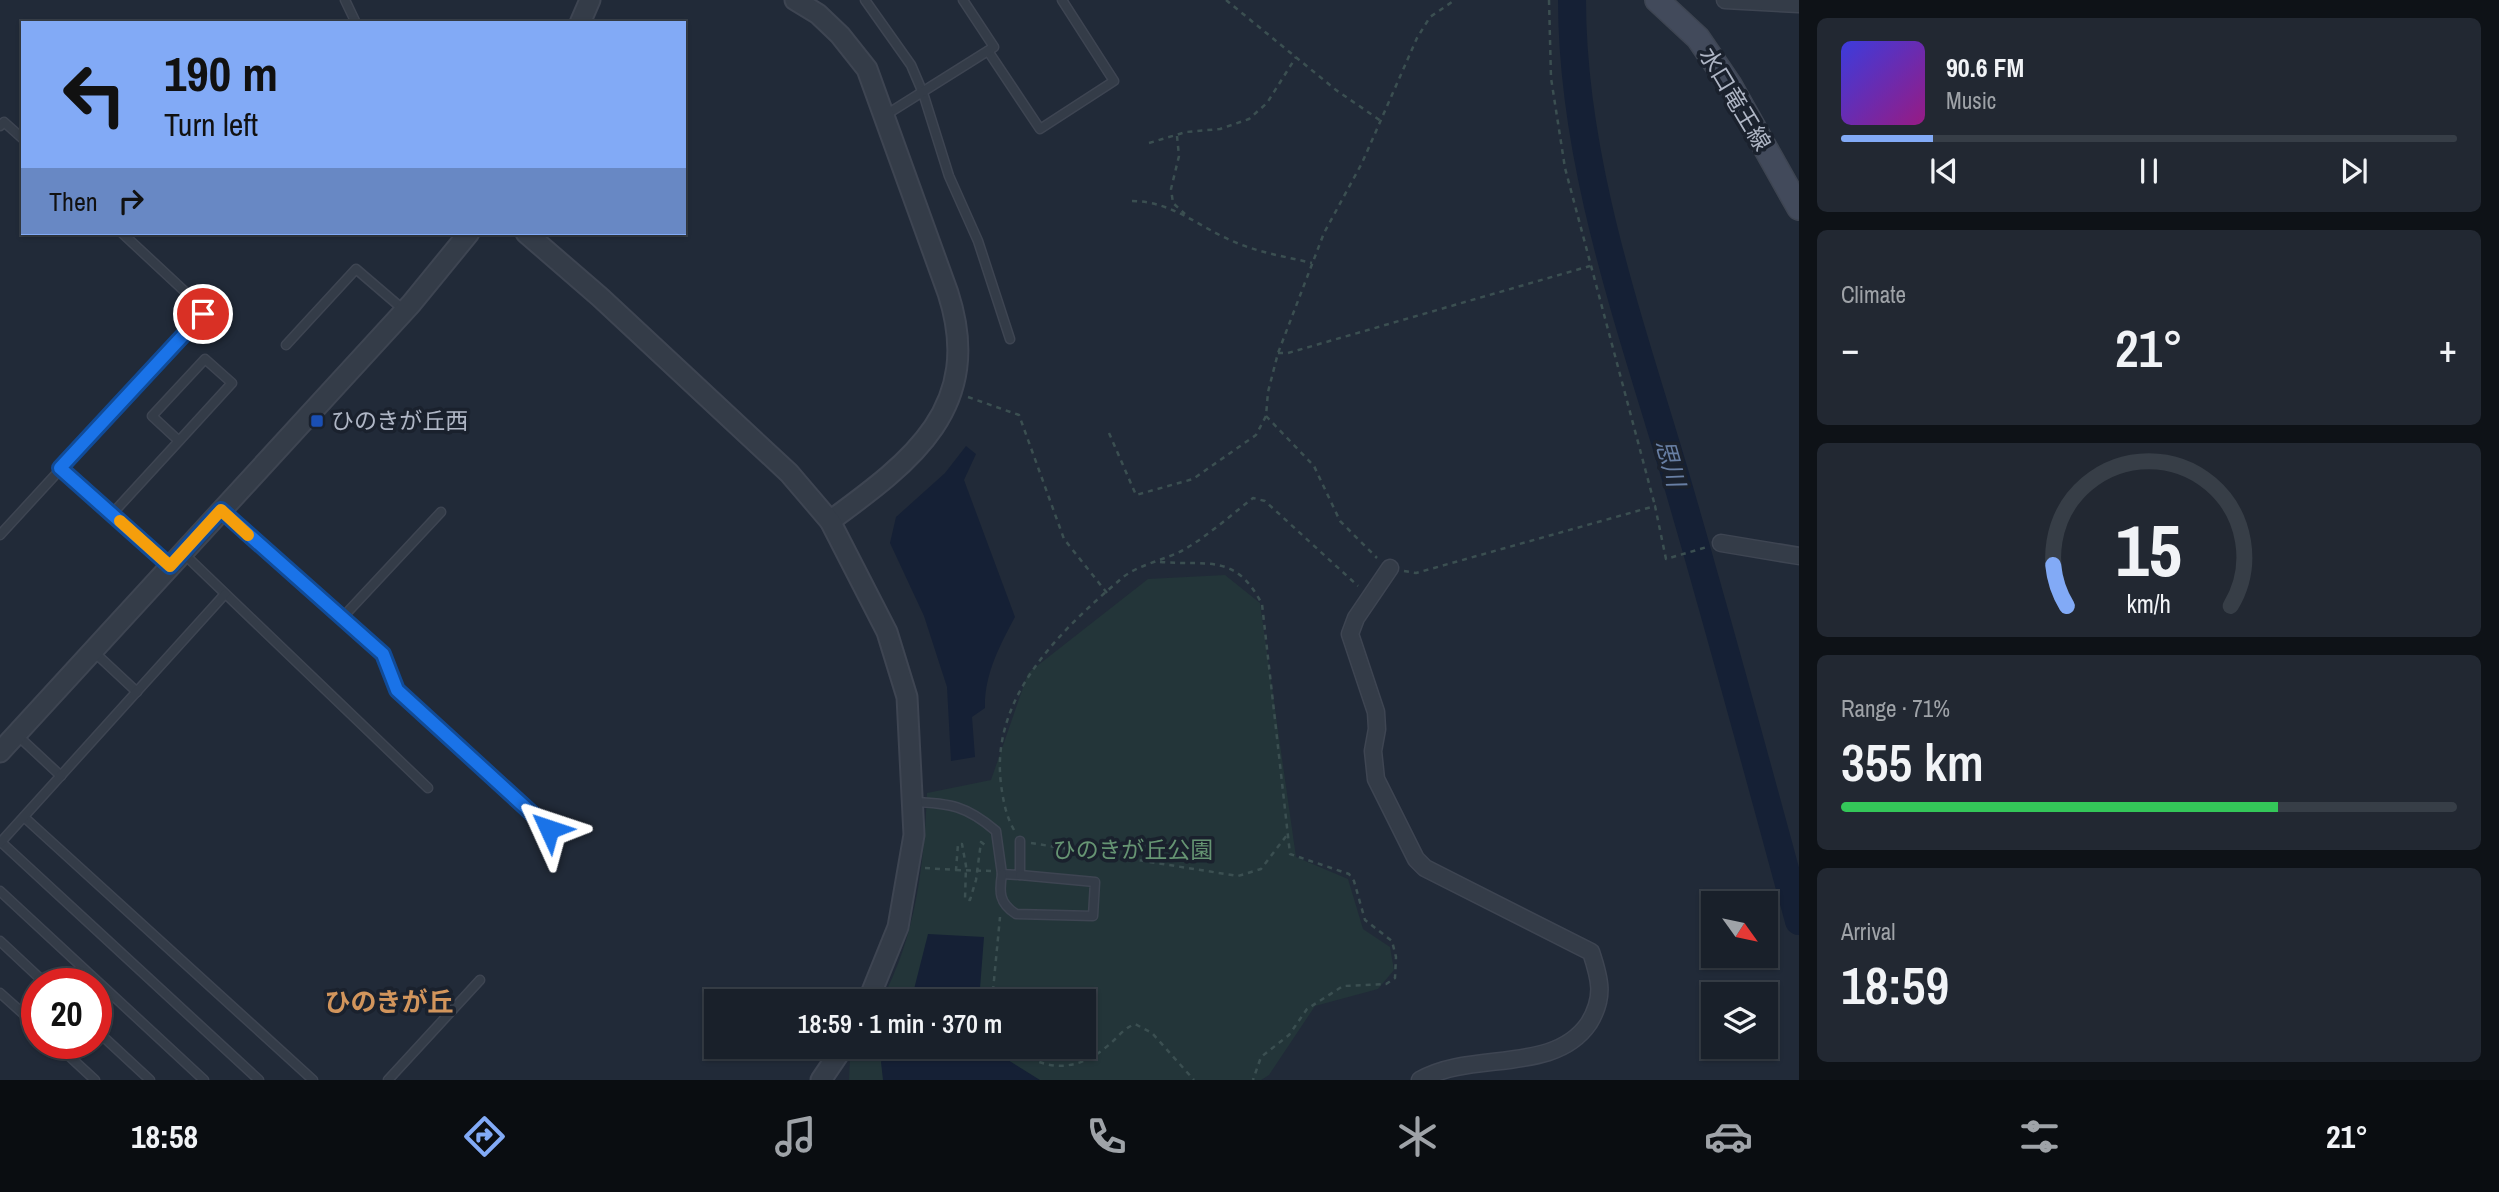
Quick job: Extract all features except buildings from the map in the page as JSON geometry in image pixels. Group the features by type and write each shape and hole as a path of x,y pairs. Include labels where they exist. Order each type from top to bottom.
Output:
{"main road":[{"name":"水口竜王線","path":"1657,0 1698,38 1730,85 1799,208"}],"street":[{"path":"581,21 590,0"},
{"path":"795,0 825,21 867,69 955,314 957,365 952,391 918,452 830,521"},
{"path":"1726,0 1799,4"},
{"path":"0,752 405,311 467,235"},
{"path":"528,235 600,297 789,473 830,521 887,632 907,697 914,835 898,928 873,989"},
{"path":"1721,543 1799,556"},
{"path":"1390,568 1356,618 1350,634 1376,712 1377,729 1373,751 1376,779 1416,859 1439,877 1591,952 1601,990 1600,1004 1583,1032 1555,1052 1505,1061 1475,1061 1420,1080"},
{"path":"821,1080 835,1059"}],"lane":[{"path":"345,0 355,21"},
{"path":"865,0 911,65 923,93 949,176 978,241 1010,339"},
{"path":"884,116 994,47 963,0"},
{"path":"988,51 1040,129 1114,81 1062,0"},
{"path":"0,126 4,122 21,137"},
{"path":"0,535 203,314 194,300 124,235"},
{"path":"286,345 356,269 405,311"},
{"path":"112,514 180,441 232,383 205,359 152,416 180,441"},
{"path":"60,468 112,514 226,594 428,788"},
{"path":"221,510 383,654 397,690 549,829"},
{"path":"342,618 441,512"},
{"path":"226,594 0,843 259,1080"},
{"path":"92,651 136,692"},
{"path":"16,734 61,776"},
{"path":"913,802 951,803 977,815 996,831 1002,874 999,894 1005,907 1016,914 1093,916 1095,882 1002,874"},
{"path":"24,817 313,1080"},
{"path":"1020,841 1020,875"},
{"path":"0,891 204,1080"},
{"path":"0,941 29,968"},
{"path":"388,1080 480,980"},
{"path":"0,993 21,1012"},
{"path":"112,1045 150,1080"},
{"path":"72,1059 95,1080"}],"path":[{"path":"1226,0 1381,121"},
{"path":"1110,433 1136,495 1193,479 1256,435 1266,416 1268,392 1278,353 1312,263 1424,26 1438,10 1455,0"},
{"path":"1549,0 1551,78 1563,155 1655,506 1666,559 1721,543"},
{"path":"1149,143 1177,135 1220,129 1249,120 1267,103 1296,57"},
{"path":"1177,135 1178,156 1171,189 1173,203 1190,219"},
{"path":"1132,201 1152,201 1238,244 1312,263"},
{"path":"1278,353 1288,353 1590,266"},
{"path":"952,391 1019,415 1064,539 1107,593"},
{"path":"1266,416 1314,466 1340,521 1350,534 1390,568 1416,573 1655,506"},
{"path":"1287,835 1261,869 1238,876 1020,841 1009,821 999,769 1005,721 1017,692 1051,646 1124,576 1185,549 1253,498 1265,501 1356,585 1374,592"},
{"path":"1156,562 1224,564 1250,582 1262,604 1290,854 1349,874 1354,881 1365,920 1391,941 1396,957 1395,978 1386,984 1343,986 1307,1009 1289,1035 1261,1057 1253,1080"},
{"path":"956,870 958,844 961,844 966,870 965,899 970,900 981,842 984,842 986,851"},
{"path":"919,867 990,871"},
{"path":"993,989 1000,916"},
{"path":"1096,1054 1126,1027 1135,1024 1152,1033 1194,1080"},
{"path":"1035,1059 1058,1068 1073,1066 1089,1059"}],"green space":[{"name":"ひのきが丘公園","path":"1225,575 1260,603 1296,857 1348,879 1363,929 1390,947 1394,970 1378,989 1315,1006 1269,1075 1261,1080 849,1080 850,1059 1096,1059 1096,989 887,989 903,951 916,900 927,793 991,780 1028,673 1148,579"}],"water":[{"path":"966,446 976,454 964,480 1015,617 990,672 985,708 972,717 975,757 951,761 947,687 924,616 890,543 896,517 945,473"},
{"path":"928,934 984,937 980,989 914,989"},
{"path":"882,1059 1007,1059 1040,1080 883,1080"}],"waterway":[{"name":"思川","path":"1572,0 1574,60 1581,119 1606,237 1799,921"}],"slow traffic":[{"path":"120,521 170,566 221,510 248,535"}],"place":[{"name":"ひのきが丘西","path":"317,421"}],"district":[{"name":"ひのきが丘","path":"389,1002"}],"route":[{"path":"203,314 60,468 170,566 221,510 383,654 397,690 549,829"}]}
